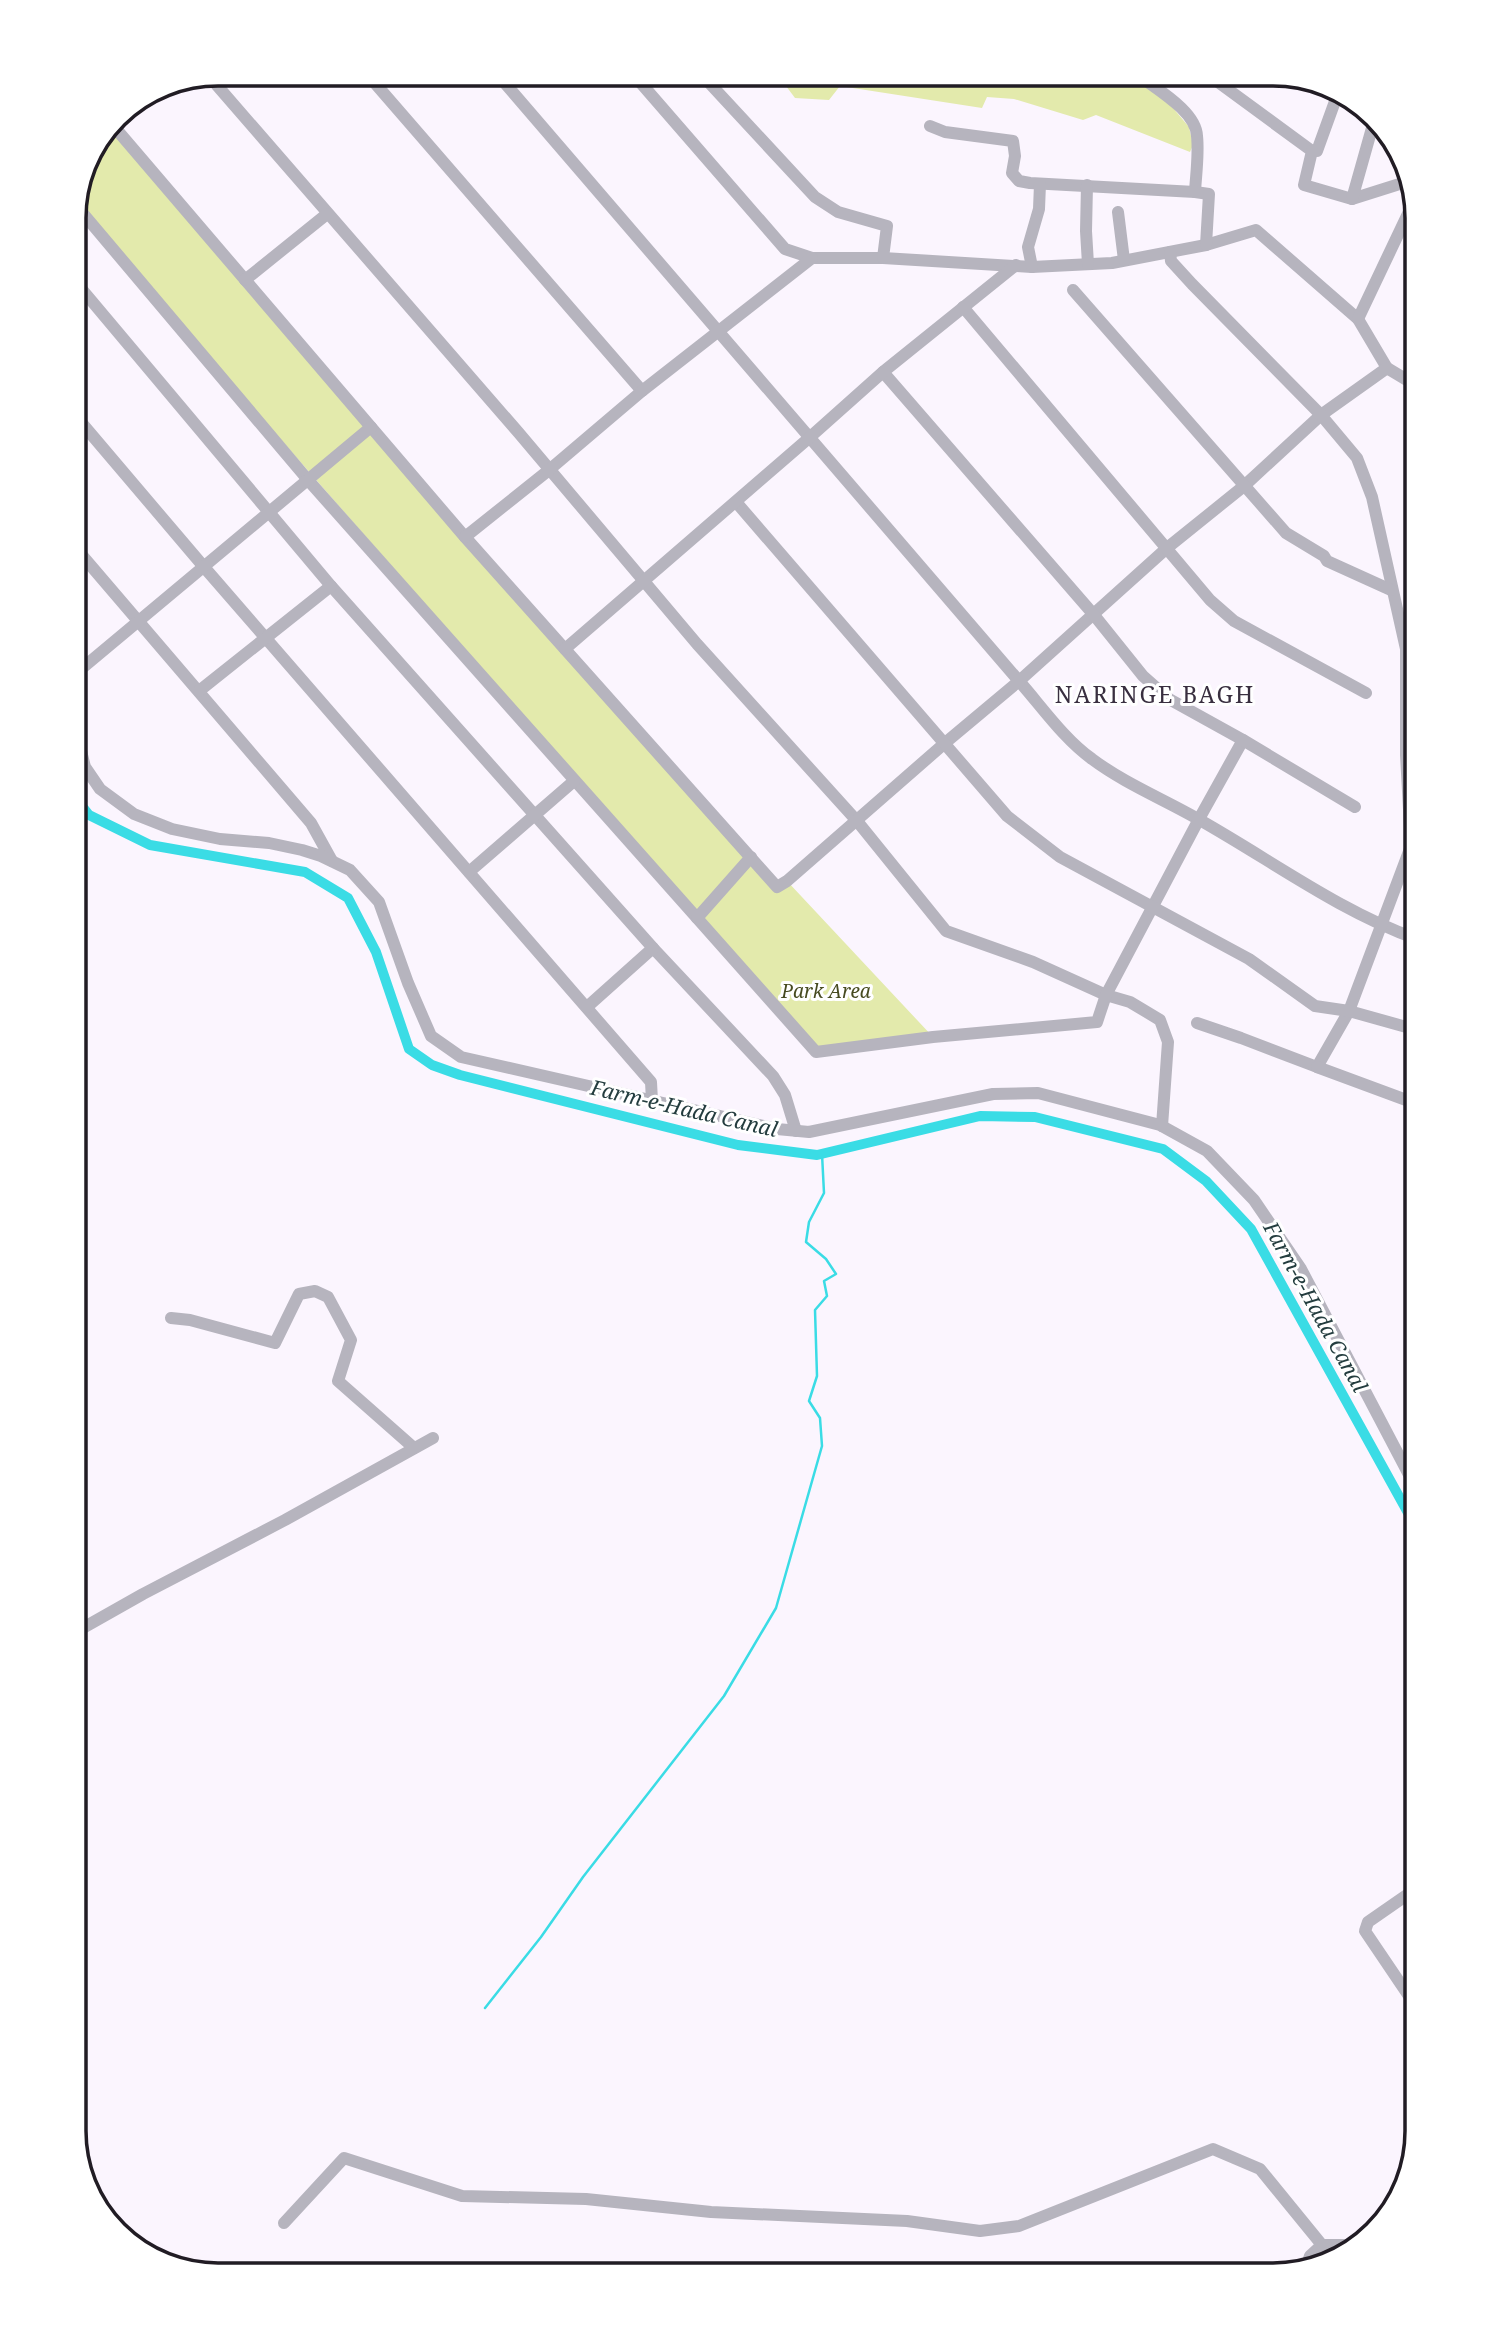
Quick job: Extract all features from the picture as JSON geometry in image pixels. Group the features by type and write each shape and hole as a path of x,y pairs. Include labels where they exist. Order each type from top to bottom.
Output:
{"street":[{"path":"217,86 550,470 643,582 857,821 946,931 1033,962 1106,995 1130,1002 1160,1020 1168,1042 1162,1126"},
{"path":"377,86 642,391"},
{"path":"507,86 1062,731 1090,758 1380,925 1405,934"},
{"path":"643,86 785,249 813,258 883,258 1032,267 1112,263 1206,245 1255,230 1358,319 1387,368 1405,378"},
{"path":"712,86 815,197 838,212 887,226 883,258"},
{"path":"1153,86 1183,109 1198,133 1195,192"},
{"path":"1223,86 1312,151 1317,151 1335,101"},
{"path":"930,126 944,132 1013,141 1015,156 1012,173 1019,181 1209,194 1206,245"},
{"path":"1353,199 1372,130"},
{"path":"118,131 465,537 777,887 1019,681 1167,548 1244,486 1321,415 1387,368"},
{"path":"1312,151 1304,185 1353,199 1401,184"},
{"path":"1032,267 1028,247 1039,209 1040,184"},
{"path":"1087,185 1088,264"},
{"path":"1118,212 1124,260"},
{"path":"245,280 327,214"},
{"path":"86,217 308,480 816,1052 933,1037 1097,1023 1106,995 1243,740"},
{"path":"1358,319 1405,220"},
{"path":"1170,252 1171,261 1321,415 1357,458 1372,497 1405,645"},
{"path":"465,537 550,470 642,391 813,258"},
{"path":"565,649 883,372 1016,265"},
{"path":"1073,290 1286,533 1324,556 1327,561 1391,590"},
{"path":"86,294 331,586 653,948 773,1076 785,1095 796,1131"},
{"path":"963,307 1210,600 1234,621 1366,693"},
{"path":"883,372 1094,615 1143,676 1169,699 1355,807"},
{"path":"86,665 371,427"},
{"path":"86,428 651,1082 652,1101"},
{"path":"736,502 1007,816 1060,857 1249,959 1315,1006 1349,1011 1405,1026"},
{"path":"86,560 311,823 332,861"},
{"path":"199,691 331,586"},
{"path":"86,768 100,789 134,814 172,829 220,839 269,843 302,850 350,870 379,902 408,983 431,1036 461,1057 777,1129 796,1131 809,1132 993,1094 1038,1093 1162,1126 1207,1151 1254,1200 1301,1269 1405,1465"},
{"path":"469,872 574,781"},
{"path":"697,918 751,857"},
{"path":"1317,1067 1349,1011 1380,925 1405,868"},
{"path":"587,1007 653,948"},
{"path":"1197,1023 1405,1099"},
{"path":"171,1318 190,1320 275,1343 299,1294 315,1290 328,1297 351,1340 338,1381 414,1448"},
{"path":"86,1626 433,1438"},
{"path":"1405,1897 1368,1922 1365,1931 1405,1989"},
{"path":"284,2223 344,2158 462,2196 586,2199 711,2212 907,2221 992,2231 1019,2227 1213,2149 1259,2169 1322,2245"},
{"path":"1309,2258 1322,2245 1340,2245"}],"green space":[{"path":"786,86 840,86 829,100 795,98"},
{"path":"840,86 1150,86 1168,102 1189,127 1193,145 1190,152 1096,115 1083,120 1014,99 987,97 982,108"},
{"name":"Park Area","path":"118,131 777,887 787,881 933,1037 816,1052 86,217 88,192 93,175 103,152"}],"waterway":[{"name":"Farm-e-Hada Canal","path":"86,811 150,845 305,872 348,898 376,952 409,1049 432,1065 460,1075 738,1145 817,1155 980,1116 1035,1117 1163,1149 1206,1181 1251,1229 1405,1507"},
{"path":"485,2008 724,1696 776,1608 822,1446 820,1418 809,1401 817,1376 815,1310 827,1296 824,1281 836,1274 826,1259 806,1242 809,1222 824,1193 822,1154"}],"district":[{"name":"NARINGE BAGH","path":"1155,695"}]}
